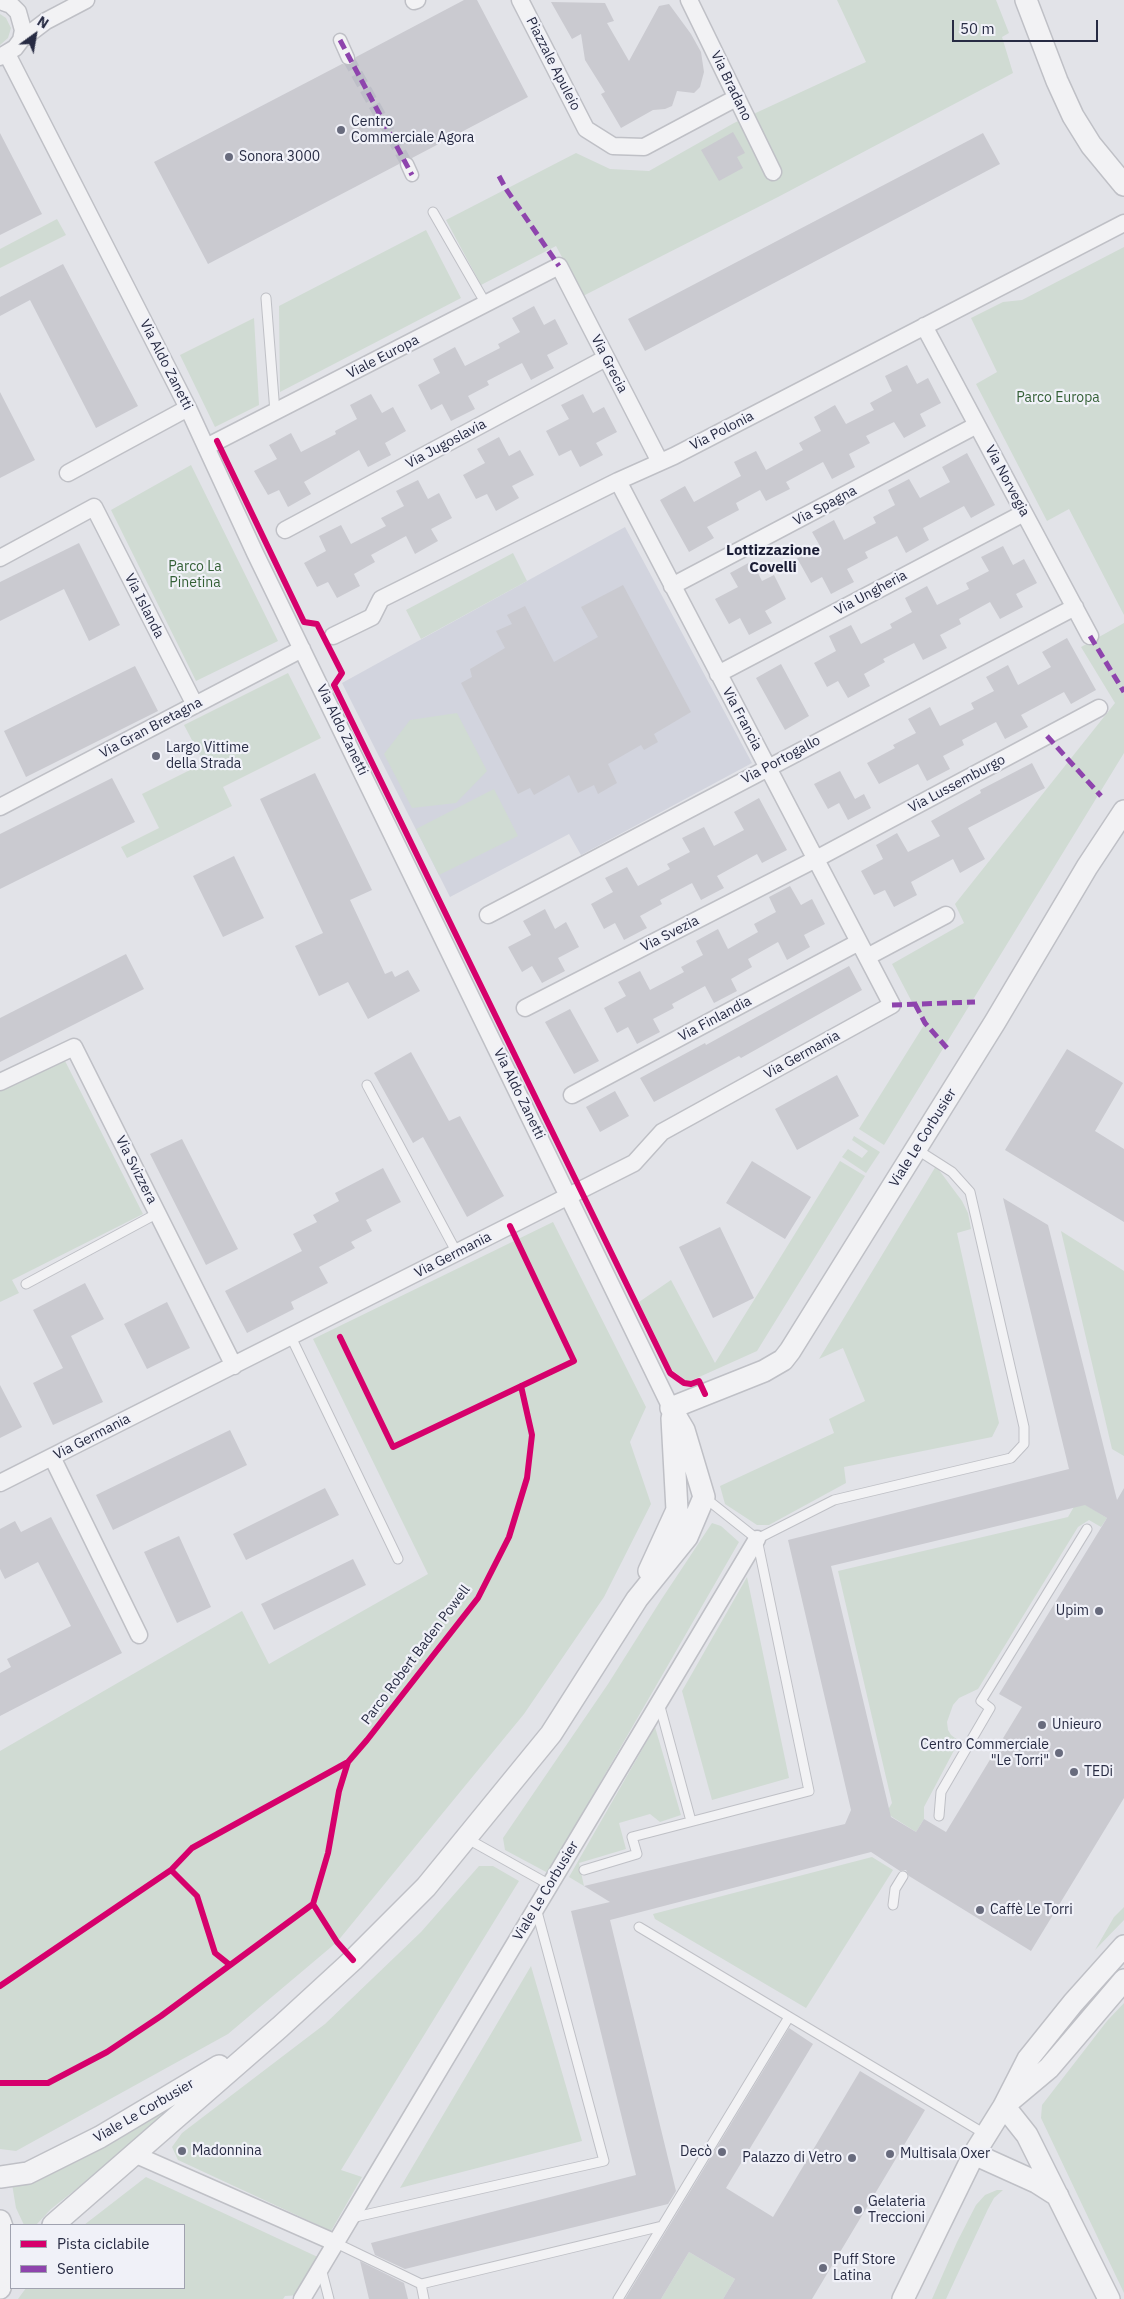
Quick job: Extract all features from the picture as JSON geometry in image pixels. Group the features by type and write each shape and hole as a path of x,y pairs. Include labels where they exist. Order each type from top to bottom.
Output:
{"street":[{"path":"4,56 46,21 86,0"},
{"name":"Piazzale Apuleio","path":"520,0 586,129 613,146 644,147 736,98"},
{"name":"Via Bradano","path":"689,0 773,172"},
{"path":"1026,0 1056,81 1073,116 1091,145 1122,179"},
{"path":"2,1 11,5 22,21 21,40"},
{"path":"340,40 348,58"},
{"name":"Via Aldo Zanetti","path":"4,56 188,408 302,649 671,1408"},
{"name":"Via Polonia","path":"333,636 372,617 381,599 660,462 1124,223"},
{"name":"Viale Europa","path":"206,447 559,266"},
{"name":"Via Grecia","path":"559,266 660,462"},
{"name":"Via Norvegia","path":"924,326 1090,636"},
{"name":"Via Jugoslavia","path":"285,530 606,358"},
{"path":"68,473 188,408"},
{"name":"Via Spagna","path":"672,586 977,426"},
{"name":"Via Francia","path":"618,481 892,1005"},
{"name":"Via Islanda","path":"0,558 94,507 195,705"},
{"name":"Via Ungheria","path":"718,674 1024,513"},
{"name":"Via Portogallo","path":"488,915 1075,607"},
{"name":"Via Gran Bretagna","path":"0,807 302,649"},
{"name":"Via Lussemburgo","path":"816,859 1099,708"},
{"name":"Viale Le Corbusier","path":"637,1599 677,1510 671,1408 764,1371 783,1360 916,1149 1087,867 1124,811"},
{"name":"Via Svezia","path":"524,1008 816,859"},
{"path":"863,950 946,915"},
{"name":"Via Finlandia","path":"572,1095 863,950"},
{"name":"Via Germania","path":"0,1484 634,1163 662,1132 892,1005"},
{"name":"Via Svizzera","path":"0,1082 74,1046 234,1366"},
{"path":"671,1408 684,1430 704,1497"},
{"path":"52,1458 139,1635"},
{"name":"Viale Le Corbusier","path":"54,2224 280,2027 353,1960 419,1894 550,1734 637,1599 687,1537 704,1497"},
{"name":"Viale Le Corbusier","path":"302,2299 757,1539"},
{"path":"903,2299 974,2154 1004,2106 1028,2059 1072,2004 1124,1946"},
{"path":"1004,2106 1049,2068 1124,1980"},
{"name":"Viale Le Corbusier","path":"0,2177 28,2173 100,2137 168,2098 280,2027"},
{"path":"1004,2106 1027,2135 1109,2299"},
{"path":"134,2154 336,2243"},
{"path":"974,2154 1036,2182 1058,2196"},
{"path":"0,2222 4,2230 6,2262 0,2290"},
{"path":"0,2290 10,2277"}],"lane":[{"path":"432,212 486,304"},
{"path":"266,298 275,412"},
{"path":"367,1085 457,1253"},
{"path":"757,1539 834,1500 1011,1458 1024,1444 1024,1427 970,1192 952,1172 916,1149"},
{"path":"26,1284 158,1212"},
{"path":"291,1337 398,1559"},
{"path":"584,1870 637,1854 632,1837 810,1791 757,1539 704,1497"},
{"path":"939,1816 940,1792 990,1708 981,1701 1087,1529"},
{"path":"659,1703 691,1821"},
{"path":"466,1838 550,1885"},
{"path":"893,1905 896,1889 904,1876"},
{"path":"351,2218 604,2161 536,1908"},
{"path":"639,1928 986,2134"},
{"path":"618,2299 789,2017"},
{"path":"336,2243 421,2284 662,2226"},
{"path":"321,2267 329,2299"},
{"path":"421,2284 424,2299"}],"shaded area":[{"path":"625,527 752,763 581,855 569,834 450,897 342,683"}],"green space":[{"path":"837,0 996,0 1009,33 1002,37 1013,73 778,197 583,296 556,246 481,285 446,220 576,153 610,169 649,171 734,123 866,62"},
{"path":"0,14 6,18 11,28 8,38 0,45"},
{"path":"57,219 66,235 0,268 0,249"},
{"path":"426,230 461,298 280,392 279,306"},
{"name":"Parco Europa","path":"1124,247 1124,615 1069,509 1047,521 976,384 997,372 971,318 1003,302 1022,300"},
{"path":"254,318 259,405 215,427 180,355"},
{"name":"Parco La Pinetina","path":"191,465 278,641 196,681 111,510"},
{"path":"513,553 527,581 421,639 406,610"},
{"path":"1124,623 1124,753 884,1145 859,1129 924,1025 892,964 964,923 955,904 1115,703 1081,647"},
{"path":"288,673 321,738 223,787 232,806 127,858 121,847 159,828 142,794 204,763 184,725"},
{"path":"457,713 487,771 456,803 412,808 384,754 410,720"},
{"path":"494,789 518,836 439,875 416,829"},
{"path":"64,1059 143,1214 12,1280 19,1293 0,1302 0,1091"},
{"path":"854,1136 880,1152 866,1173 842,1157 848,1149 862,1158 868,1151 852,1140"},
{"path":"840,1161 865,1176 757,1351 688,1382 671,1369 639,1302 671,1280 715,1363"},
{"path":"936,1166 962,1201 968,1213 971,1229 957,1233 999,1423 992,1437 844,1467 846,1483 769,1525 757,1525 725,1504 720,1486 834,1433 829,1419 865,1401 843,1348 819,1359"},
{"path":"553,1222 646,1407 630,1442 651,1504 604,1597 524,1714 337,1942 228,2034 16,2151 0,2149 0,1751 242,1611 269,1664 428,1574 313,1339"},
{"path":"1061,1231 1124,1271 1124,1456 1112,1449"},
{"path":"1078,1500 1107,1518 1101,1527 1089,1520 1078,1527 978,1689 959,1698 953,1705 947,1722 948,1730 959,1741 924,1807 924,1819 916,1832 886,1813 892,1803 838,1571 1068,1517"},
{"path":"712,1523 721,1526 739,1542 548,1873 505,1850 503,1838 608,1684"},
{"path":"747,1577 789,1778 712,1800 682,1691"},
{"path":"655,1727 681,1815 660,1822 650,1814 619,1823 626,1849 579,1863 584,1886 569,1877"},
{"path":"872,1857 893,1870 806,2008 655,1919 653,1914"},
{"path":"479,1866 493,1866 519,1881 341,2170 362,2177 331,2231 178,2160 172,2147 182,2133 325,2024 421,1932"},
{"path":"1124,1907 1124,1920 1095,1950 1114,1917"},
{"path":"531,1966 582,2141 400,2188"},
{"path":"1124,2003 1124,2293 1041,2118 1042,2105 1107,2021"},
{"path":"175,2100 180,2107 51,2209 37,2224 24,2224 16,2208 12,2184"},
{"path":"146,2177 322,2259 300,2295 285,2296 283,2299 18,2299 25,2289 185,2289 185,2224 85,2224"},
{"path":"997,2190 1003,2190 994,2198 988,2209 946,2299 932,2299 957,2242 976,2205 985,2195"},
{"path":"689,2252 735,2279 723,2299 661,2299"}],"building":[{"name":"Centro Commerciale Agora","path":"464,0 477,0 528,97 412,158 403,157 399,164 208,264 154,162 342,64 352,65 356,57"},
{"path":"551,2 605,3 614,21 607,23 629,61 659,6 669,4 691,34 701,52 704,72 700,87 694,93 677,91 672,106 653,110 621,128 601,94 605,92 585,60 581,34 572,39"},
{"path":"733,132 745,153 737,157 743,168 719,181 701,150"},
{"path":"0,133 42,214 0,235"},
{"path":"983,133 1000,164 645,351 628,319"},
{"path":"63,264 138,406 96,428 30,300 0,316 0,297"},
{"path":"534,306 544,325 555,319 568,344 547,355 554,368 531,380 522,363 487,381 489,385 468,396 475,409 451,421 442,404 431,410 418,385 440,373 433,359 455,347 465,366 500,348 498,344 520,332 512,318"},
{"path":"907,365 917,384 928,378 941,403 920,414 926,426 904,438 894,422 866,436 870,443 849,454 855,467 832,479 823,462 786,482 790,489 766,501 760,490 736,503 739,510 707,527 714,538 689,552 660,500 685,486 694,502 741,476 734,462 756,451 766,470 803,450 799,443 821,431 814,417 835,405 846,424 874,410 870,403 892,391 885,376"},
{"path":"0,392 35,460 0,478"},
{"path":"371,394 382,413 393,407 406,431 385,443 391,455 368,467 359,450 304,482 311,494 288,507 279,490 268,495 254,471 277,459 269,445 291,433 301,452 336,434 335,431 357,419 350,405"},
{"path":"583,394 593,413 604,407 617,432 596,443 603,455 580,467 571,450 559,456 546,431 569,419 561,405"},
{"path":"499,437 509,456 520,450 534,475 512,486 519,498 496,511 487,494 476,499 463,475 485,463 477,449"},
{"path":"967,453 995,505 971,518 964,506 923,528 929,540 906,553 897,536 865,552 868,558 847,569 854,582 831,594 822,577 811,583 797,558 820,546 812,532 834,520 844,540 876,523 873,517 895,505 888,490 909,479 920,498 950,482 942,467"},
{"path":"418,480 428,499 439,493 452,518 431,529 438,541 415,554 406,536 371,555 375,562 354,574 360,586 337,598 328,582 317,587 304,563 326,551 319,536 341,525 351,544 386,526 381,518 404,506 396,491"},
{"path":"79,543 120,625 89,641 64,589 0,621 0,582"},
{"path":"1003,546 1013,565 1024,559 1037,583 1016,594 1023,607 1000,619 990,602 959,619 961,624 940,635 947,648 923,660 914,643 883,659 885,662 864,674 870,686 848,698 838,681 827,687 814,663 836,651 829,636 851,625 861,644 892,628 890,624 912,612 905,598 927,586 937,605 969,589 966,583 989,571 981,557"},
{"path":"752,561 762,581 774,575 786,599 765,611 772,623 749,635 740,618 729,624 715,599 738,587 730,573"},
{"path":"623,585 691,712 654,734 658,742 644,750 641,745 608,764 617,783 598,794 594,785 578,793 569,775 534,795 530,788 518,794 461,683 472,677 470,669 505,648 496,631 512,624 507,615 525,606 554,662 598,637 581,607"},
{"path":"1067,638 1096,690 1071,704 1064,692 1021,715 1028,727 1005,739 996,722 962,740 964,745 943,756 950,769 927,781 918,764 879,784 867,763 895,748 893,745 916,733 908,719 930,707 940,726 974,709 971,703 994,691 986,677 1008,665 1018,685 1051,667 1042,652"},
{"path":"781,664 809,716 785,730 756,678"},
{"path":"135,666 158,711 26,777 4,731"},
{"path":"1032,763 1045,788 968,828 985,859 960,873 953,859 911,882 917,895 894,907 885,890 874,895 861,871 883,859 876,845 897,833 908,852 940,836 931,821 981,793 980,790"},
{"path":"840,771 855,799 864,794 871,808 848,820 839,803 828,809 814,784"},
{"path":"315,773 372,890 350,900 385,974 392,971 395,977 408,970 420,991 368,1019 348,982 319,996 295,946 323,933 260,799"},
{"path":"112,778 135,822 0,889 0,834"},
{"path":"759,798 787,850 762,863 757,854 717,876 724,888 701,900 692,883 660,900 662,904 640,916 647,928 624,940 615,923 604,929 591,904 613,892 605,878 627,867 638,886 670,869 667,864 690,852 682,838 704,827 714,846 744,830 734,812"},
{"path":"234,856 264,918 223,937 193,876"},
{"path":"790,886 801,905 812,899 825,924 804,935 810,947 787,960 778,942 748,959 752,967 731,979 737,991 714,1003 705,986 672,1004 674,1008 653,1019 660,1032 637,1044 628,1027 617,1033 604,1008 626,996 618,982 640,971 650,990 684,972 681,967 703,955 696,941 718,929 728,949 758,932 754,924 776,912 769,897"},
{"path":"545,909 555,929 566,922 579,947 558,958 565,971 542,983 532,966 522,972 508,947 531,935 523,921"},
{"path":"126,954 144,989 0,1062 0,1018"},
{"path":"849,966 862,990 741,1058 739,1056 654,1102 640,1078 705,1043 706,1045"},
{"path":"570,1009 599,1061 574,1074 545,1022"},
{"path":"1067,1049 1123,1083 1095,1131 1124,1149 1124,1222 1005,1150"},
{"path":"411,1052 449,1121 460,1116 504,1196 467,1217 423,1137 413,1143 374,1073"},
{"path":"837,1075 859,1116 797,1150 775,1109"},
{"path":"615,1091 629,1116 600,1132 586,1107"},
{"path":"182,1139 238,1249 206,1265 150,1154"},
{"path":"752,1161 811,1197 785,1239 726,1203"},
{"path":"383,1168 401,1202 366,1220 372,1231 351,1242 355,1248 319,1267 328,1283 291,1302 294,1309 247,1333 225,1291 302,1251 293,1234 317,1222 313,1215 339,1201 335,1193"},
{"path":"1003,1198 1048,1225 1117,1500 1124,1488 1124,1798 1031,1951 909,1876 906,1870 900,1871 871,1852 610,1920 676,2191 668,2204 405,2269 375,2255 371,2243 636,2175 571,1911 610,1902 584,1886 845,1824 851,1810 788,1540 1069,1469","holes":["1085,1505 1107,1518 999,1694 1022,1707 946,1832 924,1819 916,1832 891,1817 831,1566"]},
{"path":"720,1227 754,1298 713,1318 679,1247"},
{"path":"85,1283 104,1319 71,1336 103,1402 53,1425 33,1383 63,1368 33,1310"},
{"path":"167,1302 190,1348 147,1369 124,1324"},
{"path":"0,1385 22,1427 0,1438"},
{"path":"230,1430 247,1465 113,1530 96,1495"},
{"path":"325,1488 339,1515 246,1560 233,1534"},
{"path":"51,1517 122,1653 0,1716 0,1673 11,1667 7,1659 71,1626 38,1562 5,1579 0,1569 0,1529 15,1521 21,1532"},
{"path":"179,1536 211,1607 177,1623 144,1552"},
{"path":"353,1559 366,1585 274,1630 261,1604"},
{"name":"Palazzo di Vetro","path":"789,2028 813,2044 726,2188 773,2217 860,2071 925,2110 812,2299 723,2299 735,2279 689,2252 661,2299 625,2299"},
{"path":"360,2261 404,2283 408,2299 369,2299"}],"tunnel":[{"path":"348,58 407,164"}],"marked path":[{"path":"340,40 412,175"},
{"path":"499,176 559,266"},
{"path":"1090,636 1124,692"},
{"path":"1047,736 1101,796"},
{"path":"892,1005 975,1002"},
{"path":"915,1004 925,1023 947,1048"}],"cycle path":[{"path":"217,441 304,622 317,624 342,673 334,685 670,1373 684,1383 691,1384 699,1381 705,1394"},
{"path":"340,1337 393,1447 574,1361 510,1226"},
{"name":"Parco Robert Baden Powell","path":"0,1986 171,1870 192,1848 348,1762 478,1598 509,1537 527,1478 532,1435 521,1386"},
{"path":"0,2083 48,2083 107,2052 161,2016 313,1904 328,1853 339,1791 348,1762"},
{"path":"171,1870 197,1896 215,1953 230,1965"},
{"path":"313,1904 337,1942 353,1960"}],"place":[{"name":"Centro Commerciale Agora","path":"341,130"},
{"name":"Sonora 3000","path":"229,157"},
{"name":"Largo Vittime della Strada","path":"156,756"},
{"name":"Upim","path":"1099,1611"},
{"name":"Unieuro","path":"1042,1725"},
{"name":"Centro Commerciale \"Le Torri\"","path":"1059,1753"},
{"name":"TEDi","path":"1074,1772"},
{"name":"Caffè Le Torri","path":"980,1910"},
{"name":"Madonnina","path":"182,2151"},
{"name":"Decò","path":"722,2152"},
{"name":"Multisala Oxer","path":"890,2154"},
{"name":"Palazzo di Vetro","path":"852,2158"},
{"name":"Gelateria Treccioni","path":"858,2210"},
{"name":"Puff Store Latina","path":"823,2268"}],"district":[{"name":"Lottizzazione Covelli","path":"773,560"}]}
